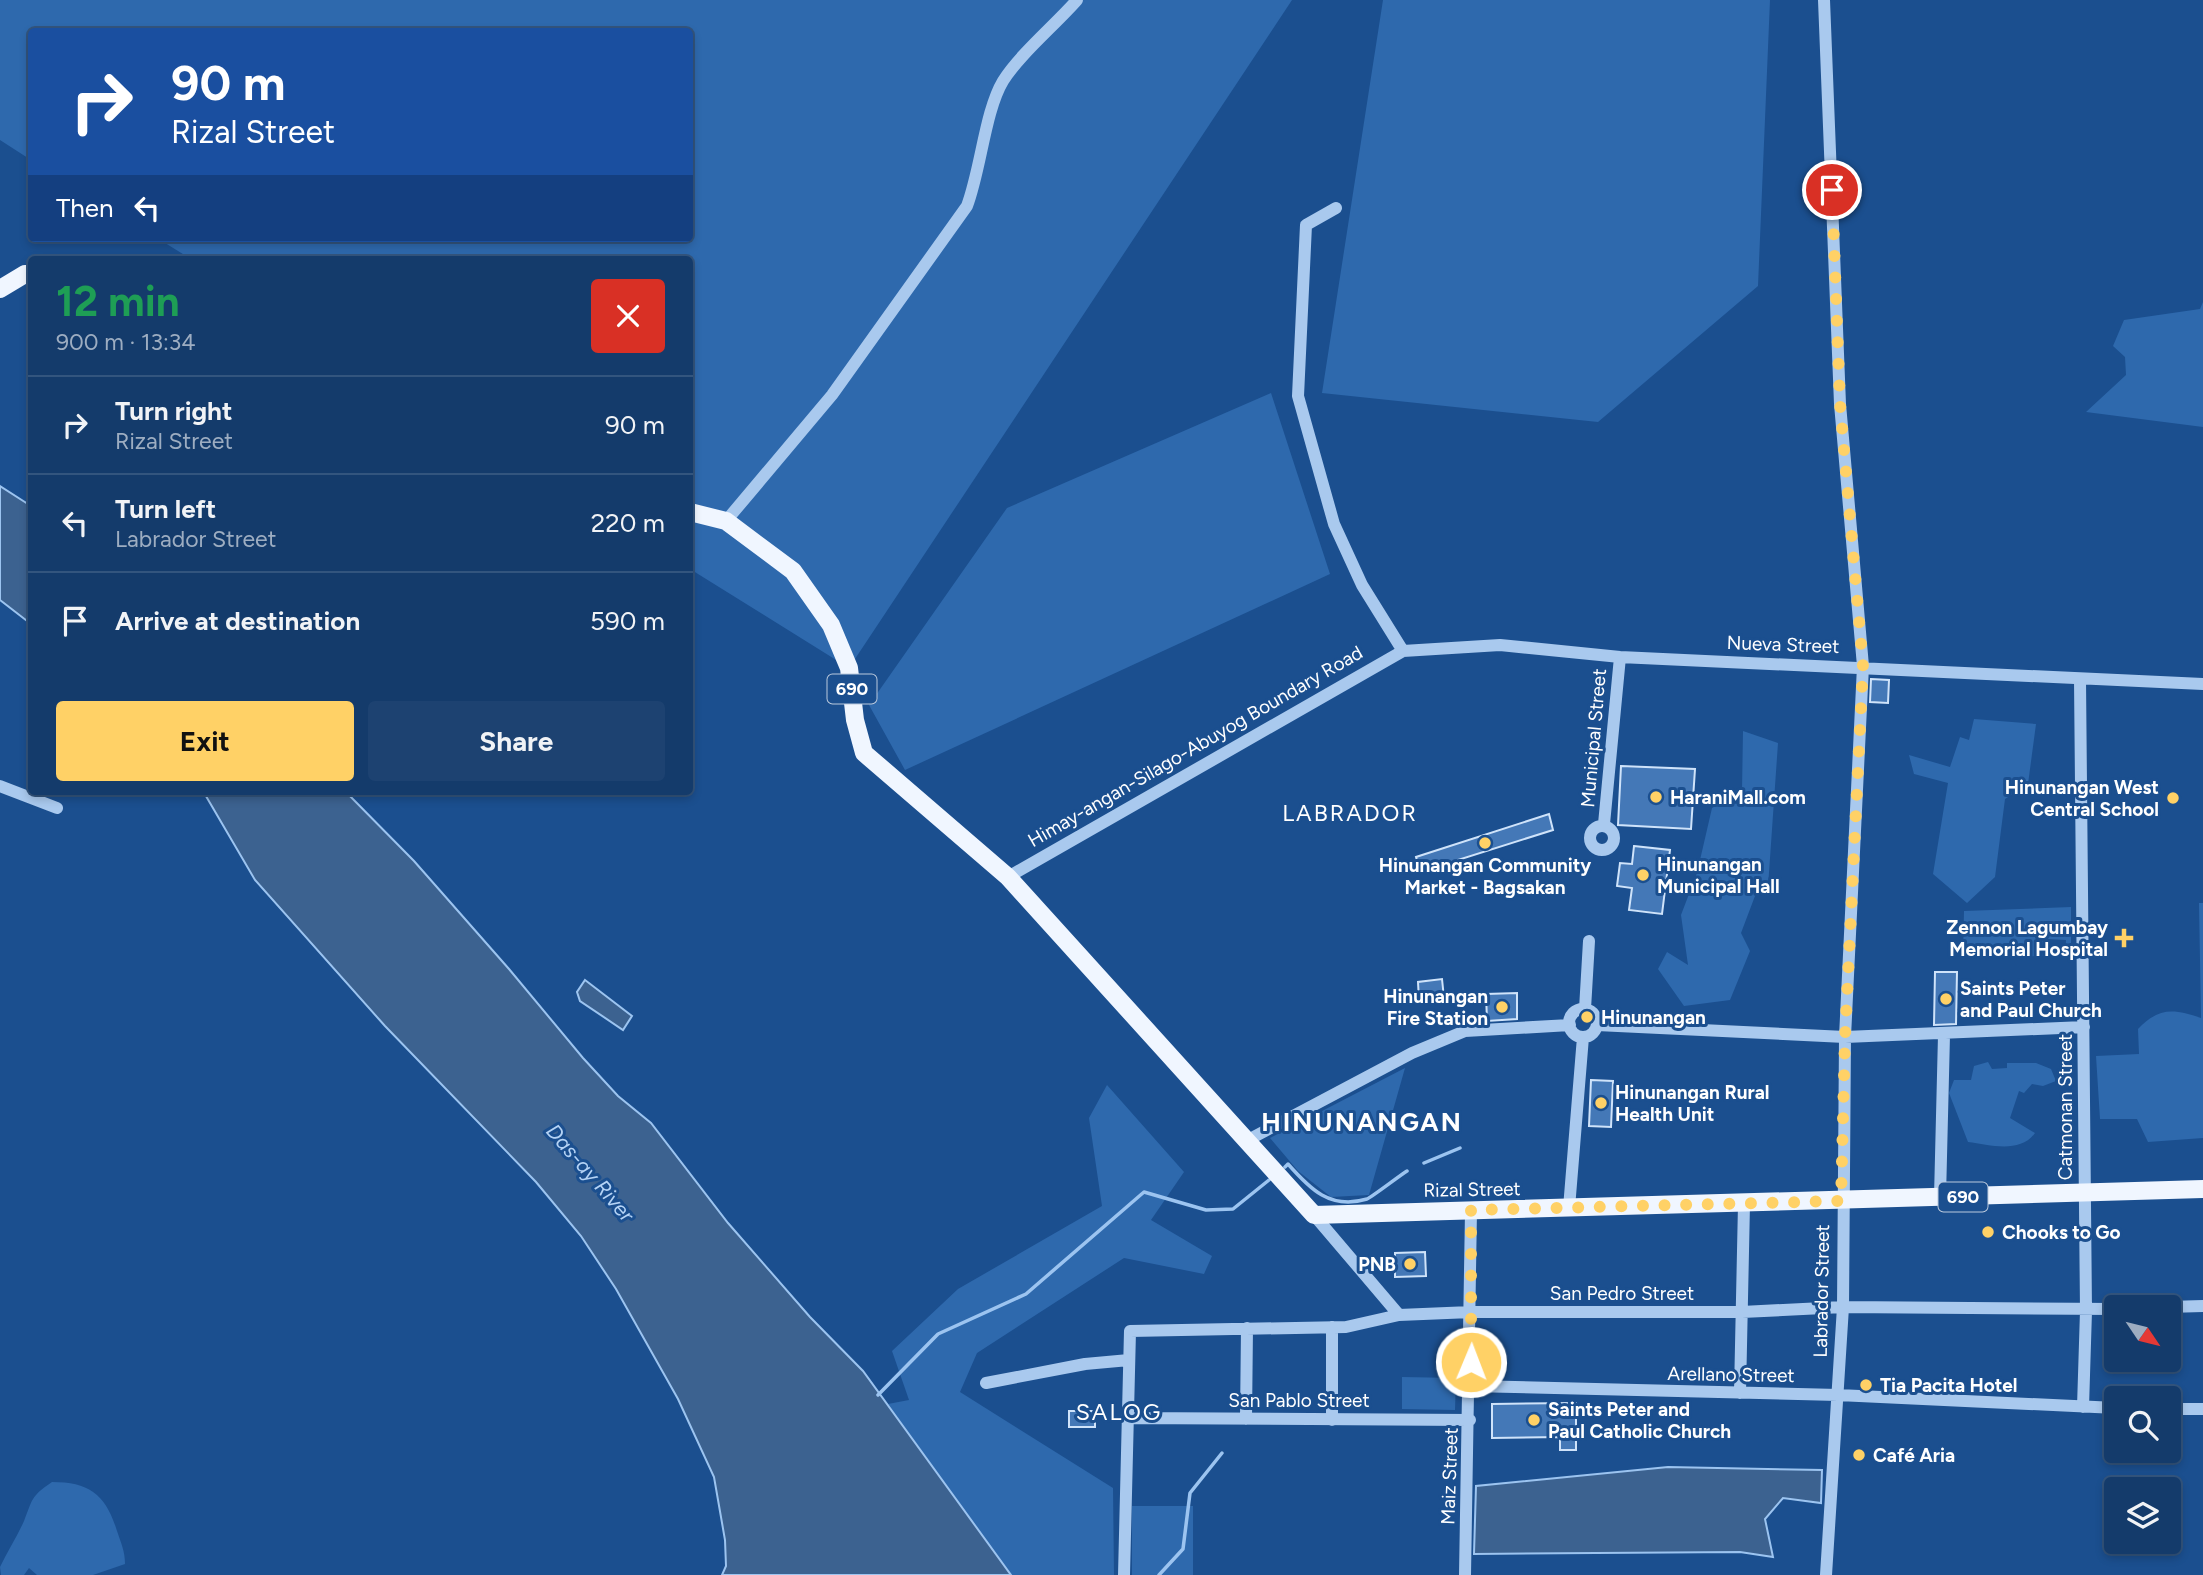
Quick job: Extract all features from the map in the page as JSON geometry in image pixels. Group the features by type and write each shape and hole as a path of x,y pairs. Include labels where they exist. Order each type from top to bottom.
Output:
{"main road":[{"path":"0,289 28,274"},
{"name":"690","path":"693,513 726,521 793,570 831,625 849,668 855,720 864,753 1008,877 1314,1215"},
{"name":"690","path":"2085,1192 2203,1189"},
{"name":"Rizal Street","path":"1314,1215 2085,1192"}],"street":[{"path":"726,521 832,395 967,206 977,180 994,101 1004,79 1077,0"},
{"name":"Labrador Street","path":"1824,0 1840,404 1863,666 1845,1037 1841,1201 1843,1307 1826,1575"},
{"path":"1336,208 1306,225 1298,396 1334,524 1362,585 1403,651"},
{"name":"Nueva Street","path":"1403,651 1500,645 1620,657 1863,666 2080,680 2203,684"},
{"name":"Himay-angan-Silago-Abuyog Boundary Road","path":"1008,877 1403,651"},
{"name":"Municipal Street","path":"1604,824 1620,657"},
{"name":"Catmonan Street","path":"2080,680 2086,1311 2083,1407"},
{"path":"0,786 57,808"},
{"path":"1585,1009 1589,941"},
{"path":"1585,1009 1593,1013 1597,1025 1591,1035 1583,1037 1572,1032 1570,1025 1576,1012 1585,1009"},
{"path":"1248,1140 1412,1053 1465,1031 1570,1025"},
{"path":"1597,1025 1845,1037 1944,1035 2084,1027"},
{"path":"1940,1197 1944,1035"},
{"path":"1569,1208 1583,1037"},
{"path":"1740,1393 1744,1204"},
{"name":"Maiz Street","path":"1465,1575 1470,1420 1471,1210"},
{"path":"1314,1215 1399,1315"},
{"path":"2181,1307 2203,1306"},
{"name":"San Pedro Street","path":"1129,1360 1130,1331 1332,1328 1399,1315 1471,1312 1742,1312 1843,1307 2104,1310"},
{"path":"1246,1419 1247,1328"},
{"path":"1332,1328 1332,1420"},
{"path":"986,1383 1085,1364 1129,1360 1124,1575"},
{"name":"Arellano Street","path":"1470,1387 1838,1395 2104,1408"},
{"path":"2181,1409 2203,1409"},
{"name":"San Pablo Street","path":"1127,1418 1470,1420"}],"shaded area":[{"path":"0,0 1292,0 849,668 693,571 693,256 186,256 163,242 693,242 693,28 28,28 28,158 0,140"},
{"path":"1383,0 1770,0 1758,286 1598,422 1322,393"},
{"path":"2203,302 2203,427 2086,412 2126,375 2125,357 2113,346 2124,320 2200,309"},
{"path":"1271,393 1330,574 905,770 869,705 1007,508"},
{"path":"1974,719 2036,724 2028,784 2005,799 1995,877 1967,903 1933,874 1948,783 1914,774 1909,755 1950,767 1960,737 1969,740"},
{"path":"1743,731 1778,743 1768,887 1755,896 1741,933 1750,951 1730,1000 1684,1006 1658,969 1667,952 1688,965 1681,915 1697,873 1712,808 1742,791"},
{"path":"2199,903 2203,903 2203,1138 2148,1142 2137,1119 2100,1119 2096,1056 2139,1054 2138,1029 2160,1013 2175,1012 2201,1018"},
{"path":"2071,907 2071,957 2065,956 2066,940 2048,939 2047,956 1963,957 1964,911"},
{"path":"1988,1062 1992,1069 2007,1068 2007,1063 2036,1063 2051,1069 2056,1081 2043,1086 2032,1084 2024,1093 2019,1091 2010,1118 2035,1133 2021,1144 2004,1147 1968,1142 1949,1093 1954,1080 1971,1080 1974,1066"},
{"path":"1405,1068 1369,1195 1331,1197 1298,1171 1270,1138"},
{"path":"1107,1085 1184,1172 1151,1220 1212,1256 1204,1274 1124,1258 977,1353 960,1392 1113,1488 1114,1575 1011,1575 888,1404 909,1400 892,1351 958,1289 1102,1206 1089,1118"},
{"path":"1402,1377 1456,1378 1455,1410 1402,1409"},
{"path":"52,1482 86,1488 102,1500 113,1519 125,1564 93,1575 37,1575 29,1568 24,1575 1,1575 0,1567 33,1499"},
{"path":"1132,1506 1193,1506 1193,1575 1132,1575"}],"water":[{"path":"0,486 28,504 28,622 0,600"},
{"name":"Das-ay River","path":"205,795 349,795 414,861 583,1058 618,1096 651,1123 728,1223 810,1317 863,1371 1011,1575 722,1575 726,1566 725,1540 714,1477 678,1399 616,1289 581,1236 536,1182 385,1026 255,880"},
{"path":"585,980 632,1016 623,1030 580,1001 577,992"},
{"path":"1668,1467 1822,1470 1821,1503 1783,1498 1765,1519 1773,1557 1740,1552 1474,1554 1476,1486"}],"building":[{"path":"1871,679 1889,680 1888,703 1870,702"},
{"name":"HaraniMall.com","path":"1621,766 1695,769 1691,829 1618,825"},
{"name":"Hinunangan Community Market - Bagsakan","path":"1549,814 1553,830 1420,872 1416,857"},
{"name":"Hinunangan Municipal Hall","path":"1634,846 1670,850 1662,914 1629,910 1632,888 1617,886 1620,863 1632,864"},
{"name":"Saints Peter and Paul Church","path":"1935,972 1957,972 1956,1024 1934,1025"},
{"path":"1442,979 1444,998 1419,1001 1418,982"},
{"name":"Hinunangan Fire Station","path":"1517,993 1517,1019 1487,1021 1486,994"},
{"name":"Hinunangan Rural Health Unit","path":"1591,1080 1613,1081 1611,1127 1589,1126"},
{"name":"PNB","path":"1425,1252 1426,1276 1395,1277 1395,1253"},
{"name":"Saints Peter and Paul Catholic Church","path":"1576,1403 1576,1450 1560,1450 1560,1437 1492,1438 1492,1404"},
{"path":"1069,1411 1095,1411 1095,1427 1069,1427"}],"waterway":[{"path":"1424,1163 1460,1148"},
{"path":"1285,1167 1288,1164 1304,1182 1322,1195 1342,1202 1367,1199 1407,1171"},
{"path":"878,1395 938,1334 1026,1294 1144,1192 1206,1210 1233,1209 1269,1180"},
{"path":"1159,1575 1183,1549 1190,1493 1222,1453"}],"place":[{"name":"HaraniMall.com","path":"1656,797"},
{"name":"Hinunangan West Central School","path":"2173,798"},
{"name":"Hinunangan Community Market - Bagsakan","path":"1485,843"},
{"name":"Hinunangan Municipal Hall","path":"1643,875"},
{"name":"Zennon Lagumbay Memorial Hospital","path":"2124,938"},
{"name":"Saints Peter and Paul Church","path":"1946,999"},
{"name":"Hinunangan Fire Station","path":"1502,1007"},
{"name":"Hinunangan","path":"1587,1017"},
{"name":"Hinunangan Rural Health Unit","path":"1601,1103"},
{"name":"Chooks to Go","path":"1988,1232"},
{"name":"PNB","path":"1410,1264"},
{"name":"Tia Pacita Hotel","path":"1866,1385"},
{"name":"Saints Peter and Paul Catholic Church","path":"1534,1420"},
{"name":"Café Aria","path":"1859,1455"}],"district":[{"name":"LABRADOR","path":"1350,813"},
{"name":"HINUNANGAN","path":"1362,1122"},
{"name":"SALOG","path":"1119,1412"}],"route":[{"path":"1471,1362 1471,1210 1841,1201 1845,1037 1863,666 1840,404 1832,190"}]}
